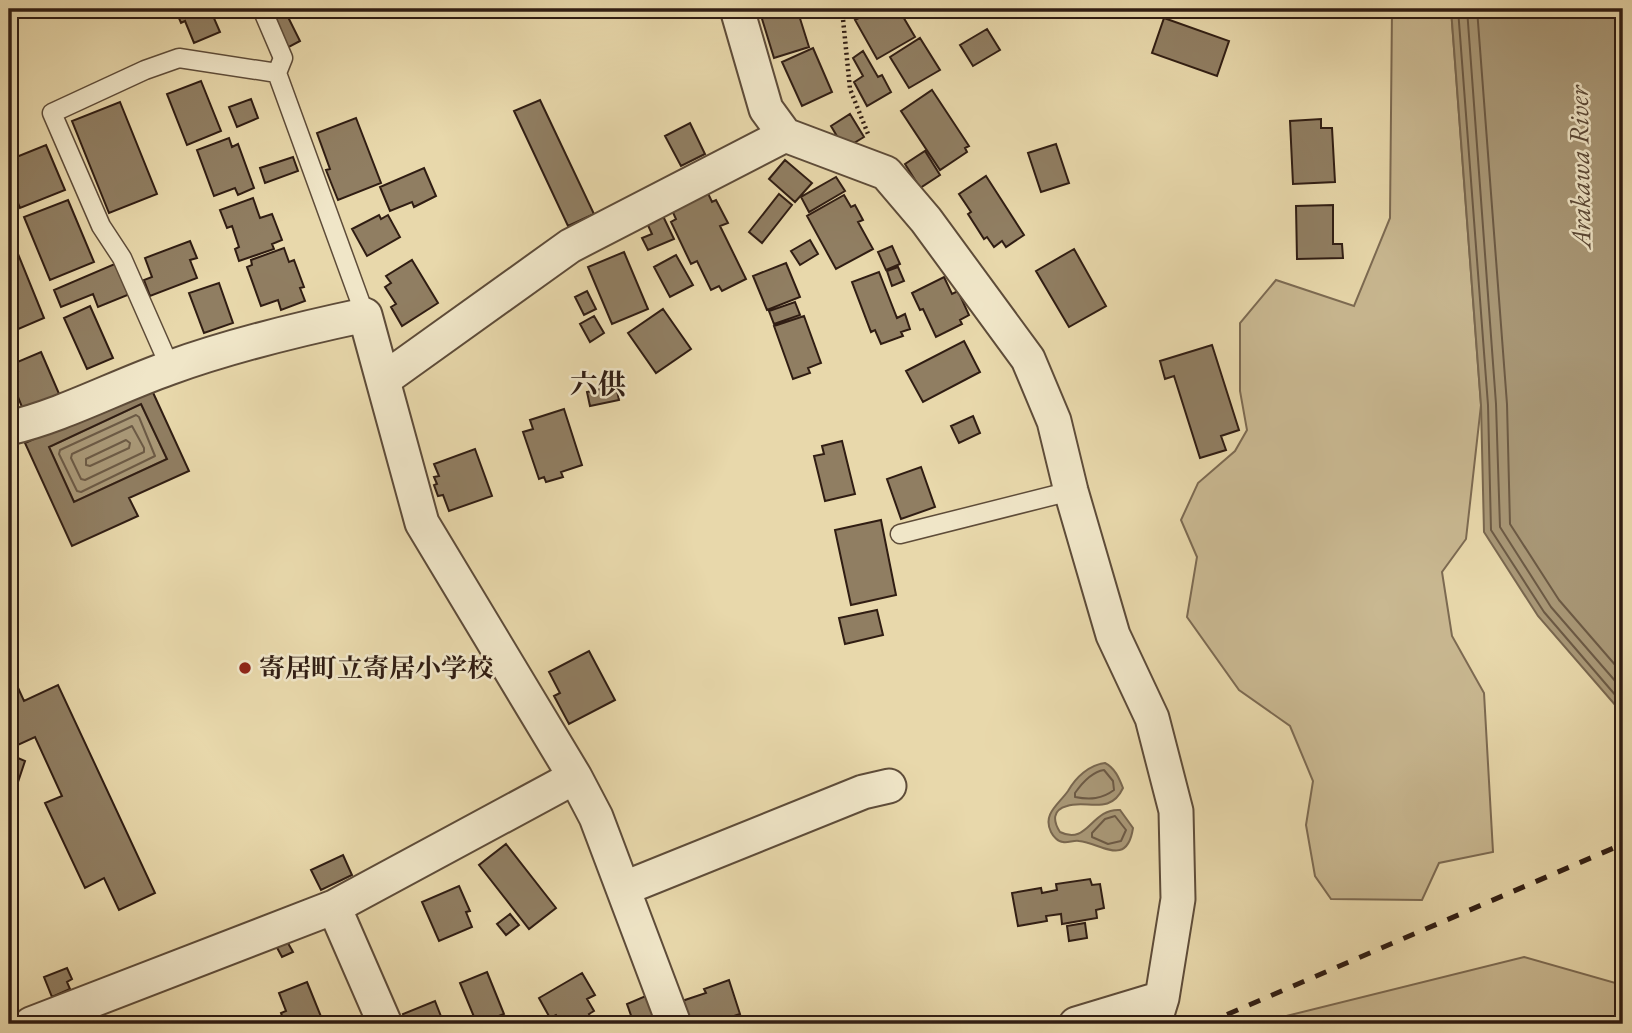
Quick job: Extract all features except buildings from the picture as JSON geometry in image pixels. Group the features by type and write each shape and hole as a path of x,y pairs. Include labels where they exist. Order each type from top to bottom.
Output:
{"street":[{"path":"737,9 766,109 785,135 886,173 926,220 1028,359 1054,421 1071,491 1114,635 1152,718 1176,811 1178,899 1158,1011 1076,1024"},
{"path":"383,380 570,246 785,135"},
{"path":"9,428 36,422 170,367 299,329 365,315 422,523 596,817 625,888 674,1024"},
{"path":"31,1024 334,908 575,778"},
{"path":"625,888 863,792 888,786"},
{"path":"334,908 385,1024"}],"lane":[{"path":"262,9 283,58 277,73 365,315"},
{"path":"170,367 122,258 101,226 52,113 145,70 179,58 277,73"},
{"path":"900,534 1071,491"}],"path":[{"path":"842,9 850,89 886,173"}],"shaded area":[{"path":"1392,9 1451,9 1481,405 1466,539 1442,572 1452,636 1484,693 1493,852 1439,863 1422,900 1331,899 1315,876 1306,825 1313,781 1290,726 1239,690 1187,617 1197,557 1181,520 1198,483 1235,451 1247,430 1240,391 1240,323 1276,280 1354,306 1390,218"},
{"path":"1524,957 1619,984 1623,1001 1623,1024 1254,1024"}],"water":[{"name":"Arakawa River","path":"1451,9 1623,9 1623,714 1538,616 1484,532 1481,405"},
{"path":"141,404 167,459 74,502 49,447"},
{"path":"1105,763 1114,770 1123,788 1118,797 1105,804 1074,804 1062,808 1056,813 1056,824 1060,832 1077,834 1102,815 1120,810 1133,828 1130,840 1119,850 1079,841 1059,841 1051,832 1050,815 1084,772"}],"railway":[{"path":"1205,1024 1623,844"}],"place":[{"name":"寄居町立寄居小学校","path":"245,668"}],"district":[{"name":"六供","path":"598,384"}]}
